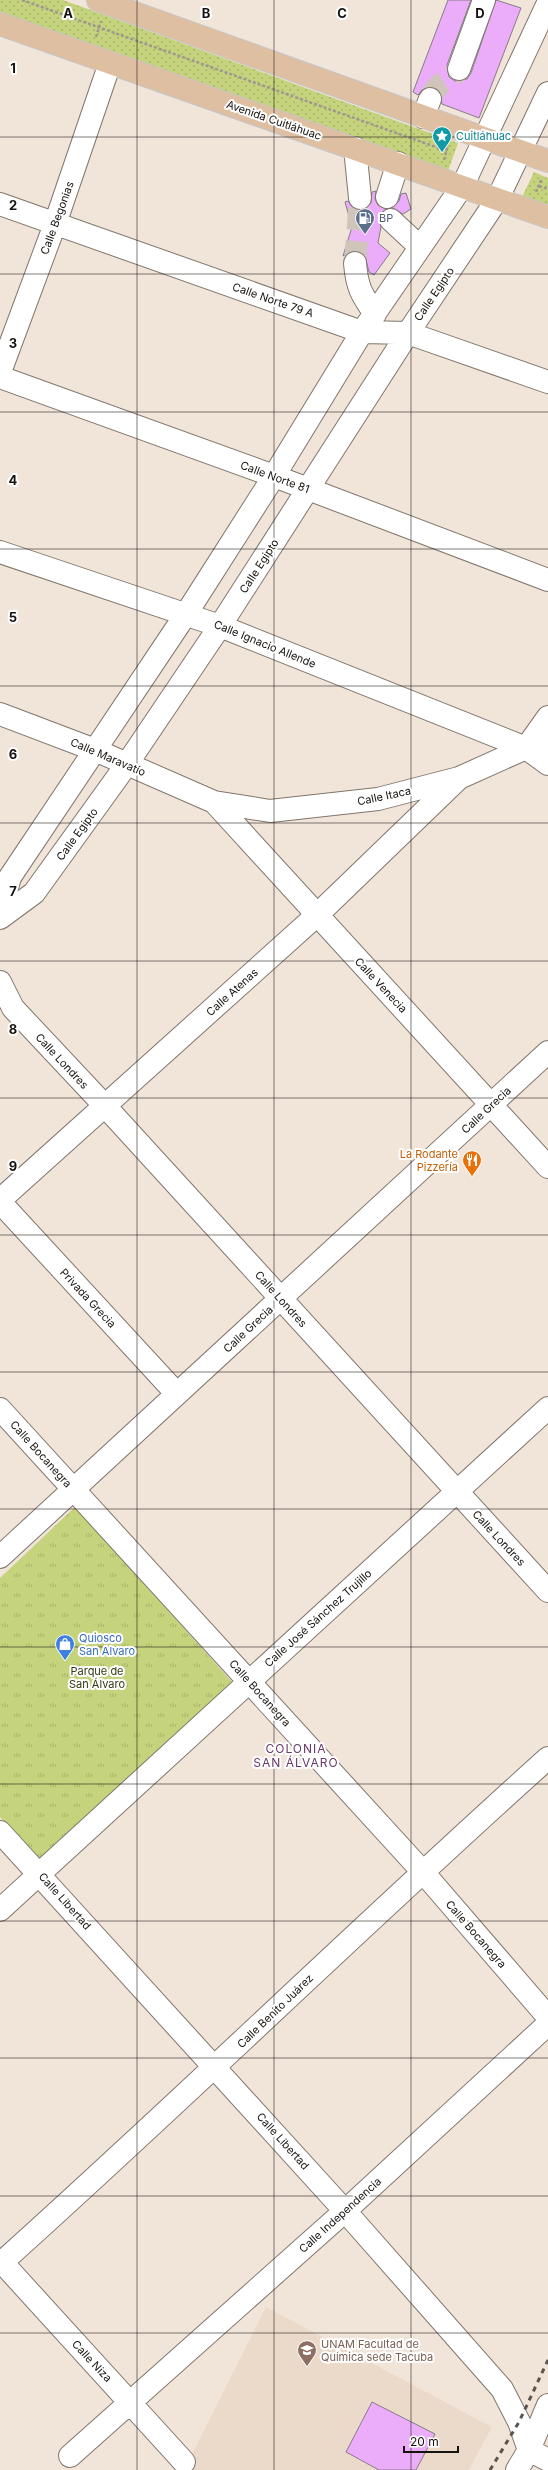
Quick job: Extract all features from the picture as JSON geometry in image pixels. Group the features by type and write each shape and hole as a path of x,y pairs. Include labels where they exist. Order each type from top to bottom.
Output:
{"main road":[{"path":"115,3 426,108 454,128 520,151 546,168"},
{"name":"Avenida Cuitláhuac","path":"0,24 463,185 539,213"}],"street":[{"path":"459,69 484,0"},
{"path":"0,912 10,877 186,614 274,476 362,332 463,185 548,3"},
{"name":"Calle Begonias","path":"0,372 55,224 110,63"},
{"name":"Calle Egipto","path":"0,918 34,893 127,764 220,626 309,490 408,333 498,198 548,93"},
{"path":"355,148 360,198"},
{"path":"387,197 398,163"},
{"name":"Calle Norte 79 A","path":"0,204 362,332 408,333 548,382"},
{"path":"391,220 420,247"},
{"path":"355,263 357,284 360,294 374,314"},
{"name":"Calle Norte 81","path":"0,378 274,476 548,580"},
{"name":"Calle Ignacio Allende","path":"0,552 220,626 526,748 548,764"},
{"name":"Calle Maravatío","path":"0,714 95,750 214,802"},
{"path":"526,748 548,717"},
{"name":"Calle Itaca","path":"214,802 270,811 344,804 378,799 459,778 526,748 548,744"},
{"name":"Calle Atenas","path":"0,1201 317,915 459,778"},
{"name":"Calle Venecia","path":"214,802 548,1167"},
{"path":"0,982 6,1015"},
{"name":"Calle Londres","path":"6,1015 105,1106 548,1591"},
{"name":"Calle Grecia","path":"0,1557 548,1052"},
{"name":"Privada Grecia","path":"0,1201 177,1394"},
{"name":"Calle José Sánchez Trujillo","path":"0,1910 548,1408"},
{"name":"Calle Bocanegra","path":"0,1409 422,1871 548,2017"},
{"name":"Calle Benito Juárez","path":"1,2262 216,2067 422,1871 548,1758"},
{"name":"Calle Libertad","path":"0,1832 346,2211 502,2389 519,2422 530,2450"},
{"name":"Calle Independencia","path":"70,2456 129,2402 346,2211 548,2024"},
{"name":"Calle Niza","path":"1,2262 184,2462"},
{"path":"517,2470 530,2450 548,2405"},
{"path":"530,2450 548,2460"}],"path":[{"path":"22,0 447,151"},
{"path":"89,56 99,28 115,3"},
{"path":"438,177 454,128"},
{"path":"539,213 539,186 546,168"},
{"path":"539,186 548,189"}],"shaded area":[{"name":"UNAM Facultad de Química sede Tacuba","path":"266,2307 492,2427 469,2470 184,2470"}],"green space":[{"path":"0,0 63,0 458,143 448,171 0,12"},
{"path":"534,172 548,178 548,207 522,197"},
{"name":"Parque de San Álvaro","path":"75,1507 233,1683 40,1863 0,1817 0,1578"}],"building":[{"path":"448,0 471,0 447,65 449,77 455,81 467,79 471,73 496,0 521,8 479,118 442,104 440,92 434,87 423,89 418,95 413,92"},
{"name":"BP","path":"376,191 375,199 378,205 386,209 379,218 381,227 378,243 390,253 374,275 369,272 365,256 360,252 353,251 343,256 352,227 345,202 348,201 355,209 362,210 371,203 372,192"},
{"path":"406,193 411,209 403,214 392,208 399,201 401,194"},
{"path":"372,2402 435,2434 416,2470 379,2470 346,2452"}],"tunnel":[{"path":"430,99 433,92 440,84 455,74 459,69"},
{"path":"355,263 360,198"}],"railway":[{"path":"490,2470 519,2422 548,2360"}],"place":[{"name":"Cuitláhuac","path":"442,153"},
{"name":"BP","path":"365,235"},
{"name":"La Rodante Pizzería","path":"472,1177"},
{"name":"Quiosco San Alvaro","path":"65,1661"},
{"name":"UNAM Facultad de Química sede Tacuba","path":"307,2367"}],"district":[{"name":"COLONIA SAN ÁLVARO","path":"296,1756"}]}
